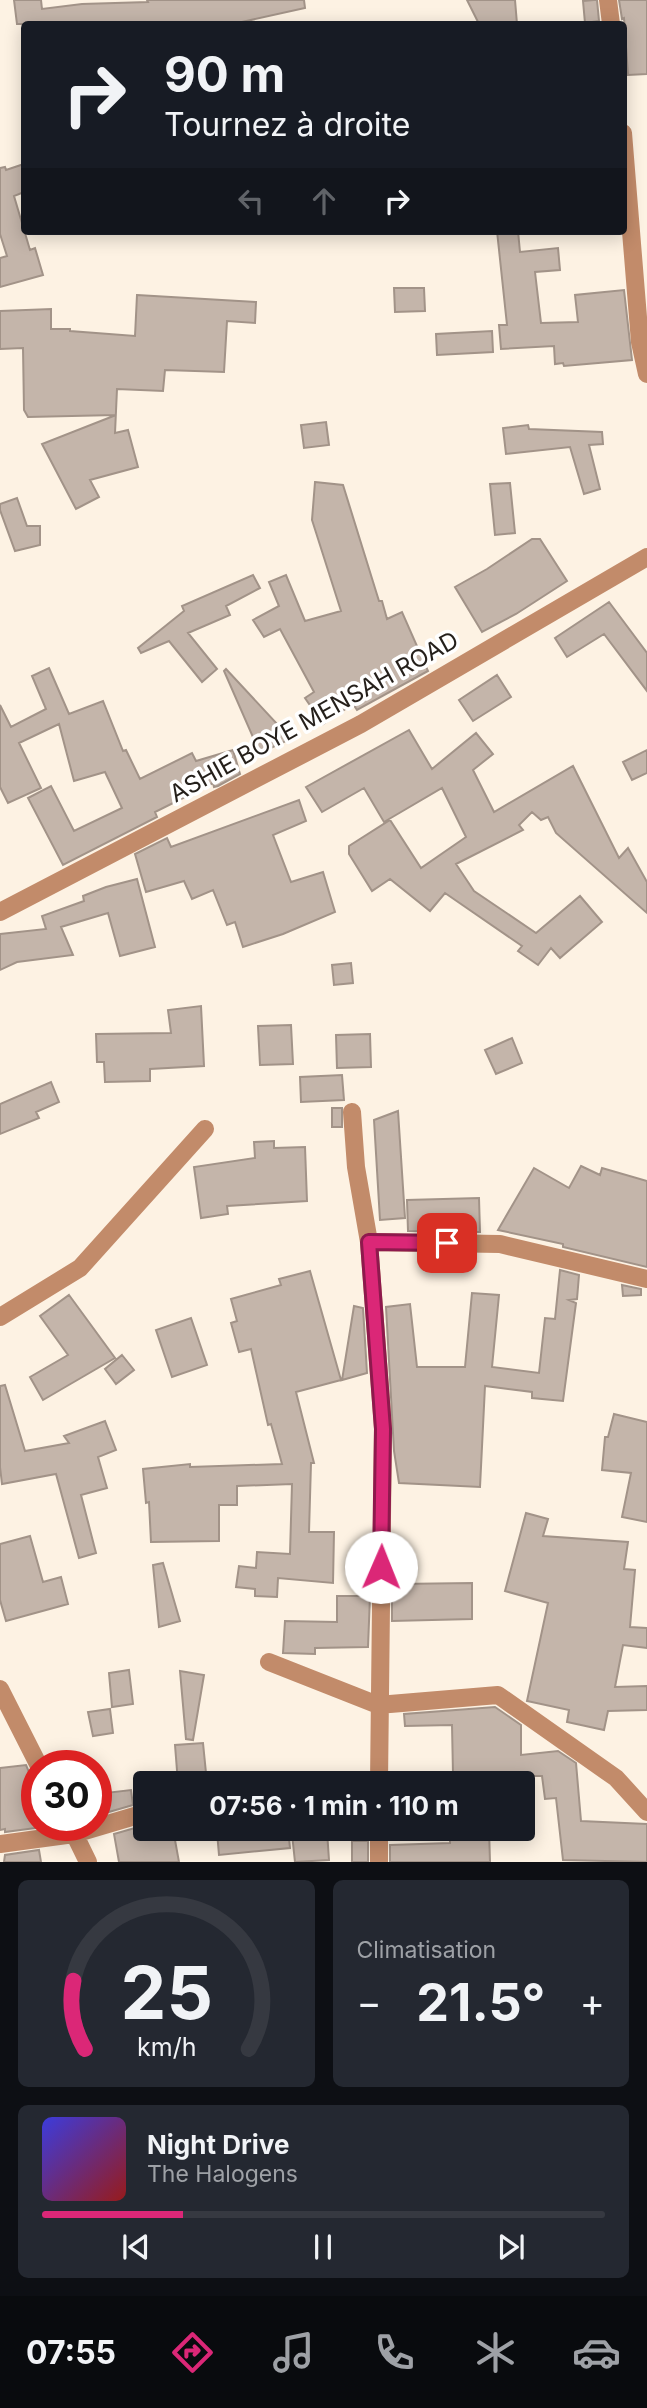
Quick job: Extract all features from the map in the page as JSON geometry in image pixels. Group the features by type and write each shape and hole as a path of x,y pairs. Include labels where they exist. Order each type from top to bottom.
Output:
{"street":[{"path":"608,0 611,21"},
{"path":"627,181 640,342 647,374"},
{"name":"ASHIE BOYE MENSAH ROAD","path":"0,912 361,724 647,557"},
{"path":"352,1112 356,1167 369,1242 383,1429 379,1771"},
{"path":"0,1317 80,1268 205,1129"},
{"path":"369,1242 500,1244 647,1279"},
{"path":"269,1662 378,1705 498,1695 616,1778 647,1812"},
{"path":"0,1689 31,1750"},
{"path":"112,1821 133,1816"},
{"path":"0,1844 21,1840"},
{"path":"78,1841 88,1862"},
{"path":"379,1841 379,1862"}],"building":[{"path":"14,0 41,0 42,9 82,4 148,2 147,0 304,0 305,8 246,21 21,21 21,24 17,24"},
{"path":"467,0 515,0 517,21 478,21"},
{"path":"597,0 599,21 585,21 583,1"},
{"path":"619,0 647,0 647,74 628,75 627,21 622,19"},
{"path":"21,165 21,193 14,196 21,220 21,235 26,235 30,250 35,248 43,275 0,287 0,258 7,256 0,234 0,168 5,167 6,170"},
{"path":"497,235 518,235 520,252 558,248 560,270 535,272 541,323 578,322 575,295 624,290 632,360 564,366 563,363 555,364 554,346 501,349 499,325 507,325"},
{"path":"394,288 424,288 425,311 395,312"},
{"path":"137,295 256,302 255,323 227,321 224,372 165,370 163,391 117,389 116,415 28,417 24,410 23,348 0,349 0,311 51,309 51,329 135,336"},
{"path":"492,331 493,352 437,355 436,334"},
{"path":"116,415 115,433 128,430 138,467 90,480 99,497 76,509 42,444"},
{"path":"326,422 329,445 304,448 301,425"},
{"path":"528,425 529,429 602,432 603,444 589,445 600,489 584,494 570,447 506,454 503,428"},
{"path":"315,482 343,485 387,619 402,612 428,671 357,710 353,704 323,724 305,698 314,692 280,629 264,637 253,620 279,606 269,582 286,575 305,621 341,611 312,520"},
{"path":"510,483 515,533 495,535 490,484"},
{"path":"17,498 27,526 40,526 40,545 15,551 0,504"},
{"path":"532,539 540,539 567,581 482,632 455,587"},
{"path":"253,575 260,588 226,606 230,615 188,633 217,669 202,682 169,641 141,653 138,648 184,611 182,606"},
{"path":"609,602 647,653 647,691 604,634 567,657 555,638"},
{"path":"49,668 69,714 103,701 123,751 126,750 140,779 192,753 196,761 233,750 240,774 218,786 214,787 213,783 155,812 157,817 63,865 28,798 51,786 74,831 122,808 105,772 74,781 59,724 19,743 41,788 8,803 0,787 0,705 11,727 46,709 32,676"},
{"path":"226,669 279,726 286,741 260,753 224,671"},
{"path":"497,675 511,697 473,721 459,700"},
{"path":"409,730 432,769 476,733 493,754 473,770 494,812 573,766 619,858 628,848 647,882 647,913 556,833 548,817 541,820 532,812 519,825 523,830 456,864 474,891 536,933 580,896 602,922 560,958 551,948 538,965 518,951 522,946 445,893 430,911 390,879 372,891 349,854 349,846 390,820 421,868 466,837 442,788 384,822 364,788 322,812 306,787"},
{"path":"647,750 647,773 632,780 623,762"},
{"path":"299,800 306,821 273,835 291,882 323,872 335,912 243,947 235,922 227,925 213,890 192,899 184,881 146,892 135,854 167,838 171,847"},
{"path":"137,879 155,947 120,956 108,913 61,927 73,955 17,962 0,970 0,934 46,929 42,916 84,901 83,896 106,887"},
{"path":"351,963 353,983 334,985 332,965"},
{"path":"201,1006 204,1066 150,1069 150,1081 105,1082 104,1062 97,1062 96,1034 171,1033 168,1010"},
{"path":"291,1025 293,1064 260,1065 258,1026"},
{"path":"370,1034 371,1067 337,1068 336,1035"},
{"path":"512,1038 522,1063 496,1074 485,1050"},
{"path":"342,1075 344,1100 301,1102 300,1077"},
{"path":"51,1082 59,1102 36,1112 39,1118 0,1134 0,1104"},
{"path":"332,1108 342,1108 342,1127 332,1127"},
{"path":"398,1111 405,1218 380,1220 374,1120"},
{"path":"274,1141 274,1148 305,1147 307,1201 227,1206 228,1214 201,1218 194,1167 255,1158 254,1142"},
{"path":"581,1166 600,1175 602,1168 647,1181 647,1267 498,1230 534,1168 569,1188"},
{"path":"479,1198 480,1232 408,1231 407,1200"},
{"path":"560,1270 579,1275 577,1299 569,1300 576,1303 563,1401 532,1398 532,1392 485,1386 480,1487 399,1483 394,1451 386,1307 410,1304 417,1367 465,1367 472,1293 499,1295 492,1367 539,1373 545,1318 555,1319"},
{"path":"310,1271 341,1380 296,1392 314,1463 311,1463 309,1532 334,1532 333,1583 278,1578 277,1597 255,1596 255,1589 236,1587 239,1566 256,1568 257,1552 290,1554 292,1484 237,1486 237,1505 219,1505 219,1541 151,1542 149,1502 146,1503 143,1469 190,1464 190,1467 282,1464 271,1424 268,1425 251,1349 239,1352 231,1323 237,1321 231,1299 281,1285 279,1279"},
{"path":"622,1285 641,1289 641,1295 623,1296"},
{"path":"69,1295 115,1358 43,1400 30,1377 68,1355 40,1316"},
{"path":"354,1306 363,1308 367,1373 342,1380"},
{"path":"191,1318 207,1365 172,1377 156,1330"},
{"path":"122,1355 134,1370 116,1384 105,1369"},
{"path":"5,1385 25,1451 69,1443 64,1436 105,1421 116,1450 98,1457 107,1488 81,1495 96,1553 79,1558 56,1474 2,1484 0,1386"},
{"path":"614,1414 647,1422 647,1522 622,1517 631,1473 602,1470 605,1437 608,1437"},
{"path":"526,1513 548,1519 543,1536 628,1542 624,1569 635,1570 630,1627 647,1628 647,1648 623,1645 615,1687 647,1686 647,1710 608,1711 604,1730 567,1722 569,1710 527,1701 548,1603 505,1591"},
{"path":"30,1536 43,1582 61,1577 68,1604 6,1621 0,1600 0,1544"},
{"path":"163,1563 180,1621 159,1627 153,1565"},
{"path":"472,1583 472,1619 392,1621 392,1596 397,1596 397,1584"},
{"path":"337,1596 370,1596 368,1647 315,1648 315,1654 283,1653 285,1621 337,1622"},
{"path":"129,1670 133,1704 112,1707 109,1673"},
{"path":"180,1671 204,1675 193,1740 186,1739"},
{"path":"495,1707 521,1725 521,1755 558,1751 576,1763 581,1821 647,1824 647,1862 563,1860 556,1798 545,1799 542,1776 535,1776 535,1771 453,1771 452,1725 405,1726 404,1714"},
{"path":"110,1709 113,1733 93,1736 88,1712"},
{"path":"203,1743 206,1771 177,1771 175,1745"},
{"path":"21,1766 21,1830 0,1830 0,1768"},
{"path":"131,1790 133,1805 112,1811 112,1792"},
{"path":"133,1828 133,1841 175,1841 179,1862 119,1862 114,1834"},
{"path":"218,1841 289,1841 290,1848 219,1855"},
{"path":"293,1841 328,1841 329,1860 295,1862"},
{"path":"352,1841 368,1841 368,1862 352,1862"},
{"path":"489,1841 490,1862 390,1862 390,1845"},
{"path":"39,1850 41,1862 4,1862 5,1855"}],"route":[{"path":"381,1567 383,1429 369,1242 447,1243"}]}
